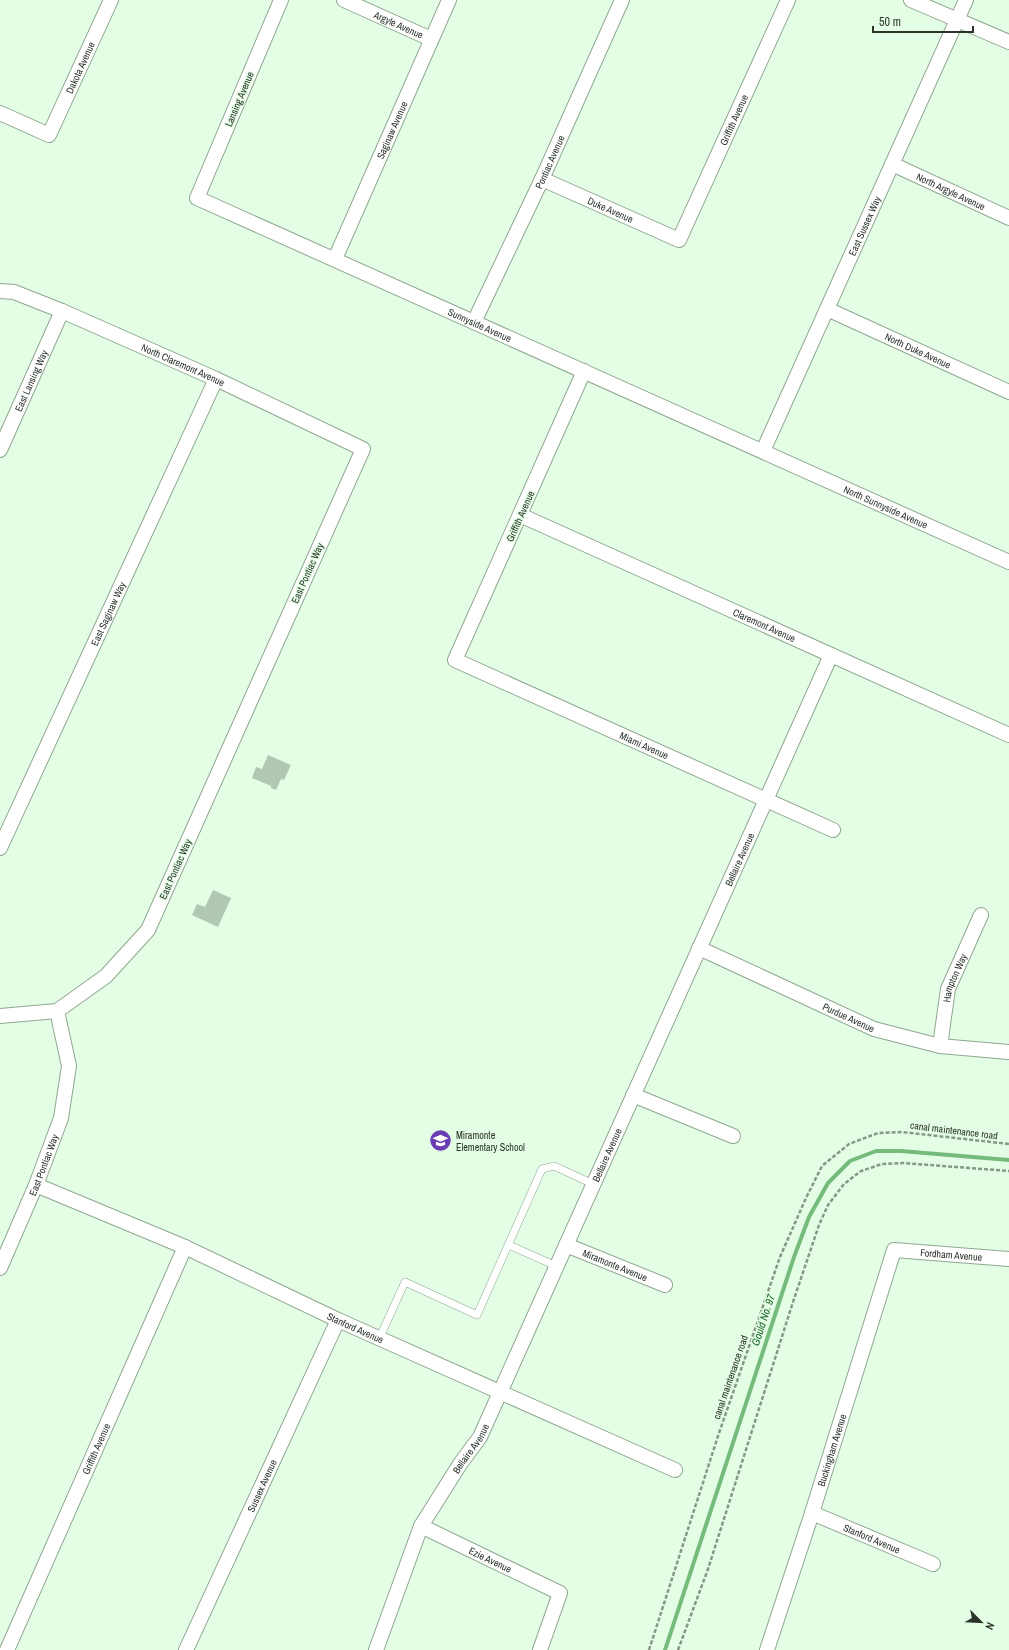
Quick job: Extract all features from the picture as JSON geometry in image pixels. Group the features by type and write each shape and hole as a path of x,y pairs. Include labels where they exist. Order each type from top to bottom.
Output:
{"street":[{"name":"Dakota Avenue","path":"0,113 49,135 111,0"},
{"name":"Lansing Avenue","path":"197,198 281,0"},
{"name":"Argyle Avenue","path":"344,0 431,39"},
{"name":"Saginaw Avenue","path":"335,259 449,0"},
{"name":"Pontiac Avenue","path":"474,322 542,179 622,0"},
{"name":"Griffith Avenue","path":"679,240 788,0"},
{"path":"911,0 1009,42"},
{"name":"East Sussex Way","path":"763,451 966,0"},
{"name":"North Argyle Avenue","path":"892,164 1009,218"},
{"name":"Duke Avenue","path":"542,179 679,240"},
{"name":"Sunnyside Avenue","path":"197,198 763,451"},
{"name":"North Claremont Avenue","path":"0,292 14,292 62,311 216,379 362,448"},
{"name":"North Duke Avenue","path":"827,309 1009,392"},
{"name":"East Lansing Way","path":"0,450 62,311"},
{"name":"Griffith Avenue","path":"455,660 584,371"},
{"name":"East Saginaw Way","path":"0,848 216,379"},
{"name":"East Pontiac Way","path":"0,1268 36,1185 61,1118 69,1066 57,1010 106,976 148,930 362,448"},
{"name":"North Sunnyside Avenue","path":"763,451 1009,562"},
{"name":"Claremont Avenue","path":"520,515 1009,736"},
{"name":"Bellaire Avenue","path":"376,1650 421,1526 460,1464 480,1437 831,655"},
{"name":"Miami Avenue","path":"455,660 833,830"},
{"name":"Hampton Way","path":"940,1046 948,989 981,915"},
{"name":"Purdue Avenue","path":"699,948 874,1029 940,1046 1009,1052"},
{"path":"0,1016 57,1010"},
{"path":"633,1095 733,1136"},
{"name":"Stanford Avenue","path":"36,1185 185,1248 338,1320 674,1470"},
{"name":"Miramonte Avenue","path":"566,1245 665,1285"},
{"name":"Griffith Avenue","path":"7,1650 185,1248"},
{"name":"Fordham Avenue","path":"894,1250 1009,1259"},
{"name":"Buckingham Avenue","path":"767,1650 812,1513 894,1250"},
{"name":"Sussex Avenue","path":"186,1650 338,1320"},
{"name":"Stanford Avenue","path":"812,1513 933,1564"},
{"name":"Ezie Avenue","path":"421,1526 560,1593 540,1650"}],"lane":[{"path":"379,1338 405,1282 477,1315 542,1169 554,1166 593,1184"},
{"path":"508,1245 556,1266"}],"path":[{"name":"canal maintenance road","path":"649,1650 718,1436 780,1257 822,1166 849,1144 878,1133 902,1132 1009,1144"},
{"path":"678,1650 708,1570 793,1302 828,1205 844,1184 861,1172 882,1164 903,1163 1009,1171"}],"building":[{"path":"268,755 291,765 284,780 281,779 276,790 271,788 271,786 252,778 256,767 262,769"},
{"path":"213,890 231,898 218,927 192,915 197,904 205,907"}],"waterway":[{"name":"Gould No. 97","path":"665,1650 794,1257 809,1217 828,1183 850,1161 876,1151 901,1151 1009,1160"}],"place":[{"name":"Miramonte Elementary School","path":"441,1141"}]}
